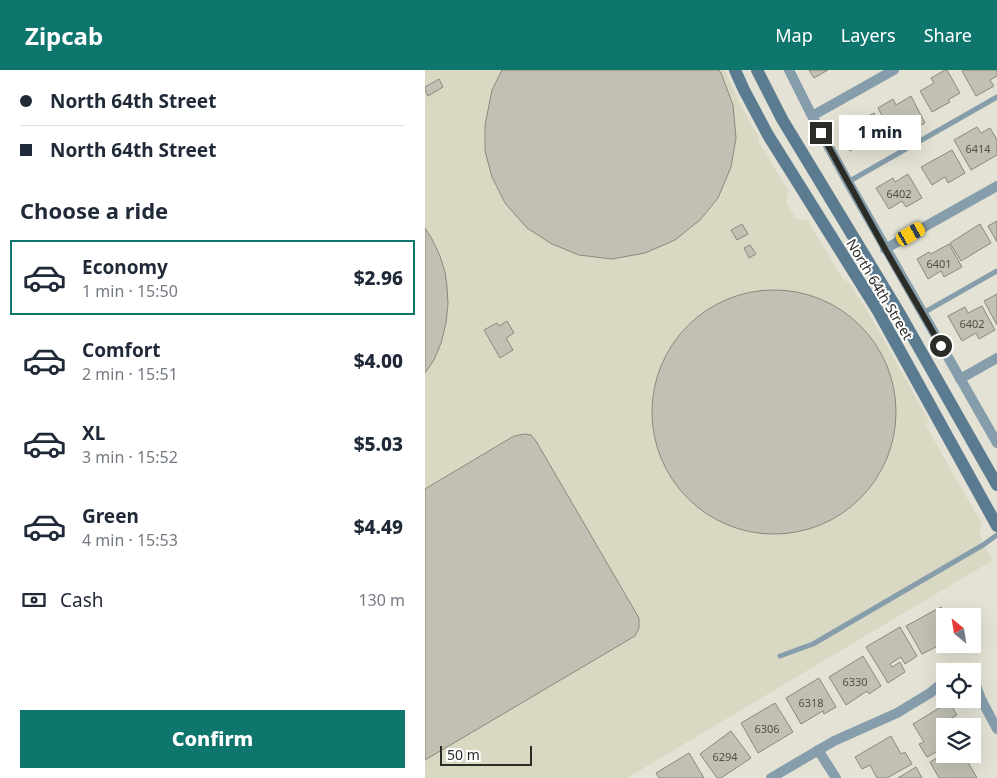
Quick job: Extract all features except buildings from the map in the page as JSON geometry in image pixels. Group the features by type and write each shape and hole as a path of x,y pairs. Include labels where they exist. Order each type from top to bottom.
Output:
{"main road":[{"name":"North 64th Street","path":"735,70 743,90 767,135 878,312 997,526"},
{"name":"North 64th Street","path":"757,70 777,108 897,309 997,485"},
{"path":"758,117 777,108"}],"street":[{"name":"North 64th Street","path":"789,70 885,249 997,443"},
{"path":"812,116 894,70"},
{"path":"885,249 997,186"},
{"path":"960,378 997,358"},
{"path":"771,778 834,741 897,713 936,688"},
{"path":"981,699 997,729"},
{"path":"818,750 836,778"}],"lane":[{"path":"848,182 997,97"},
{"path":"923,313 997,271"},
{"path":"780,656 813,644 997,535"}],"shaded area":[{"path":"425,70 725,70 739,102 759,138 758,141 788,190 786,202 796,219 808,221 844,281 848,281 873,321 929,421 926,426 982,524 979,535 982,540 981,542 993,560 627,778 425,778"}],"route":[{"path":"821,133 941,346"}]}
